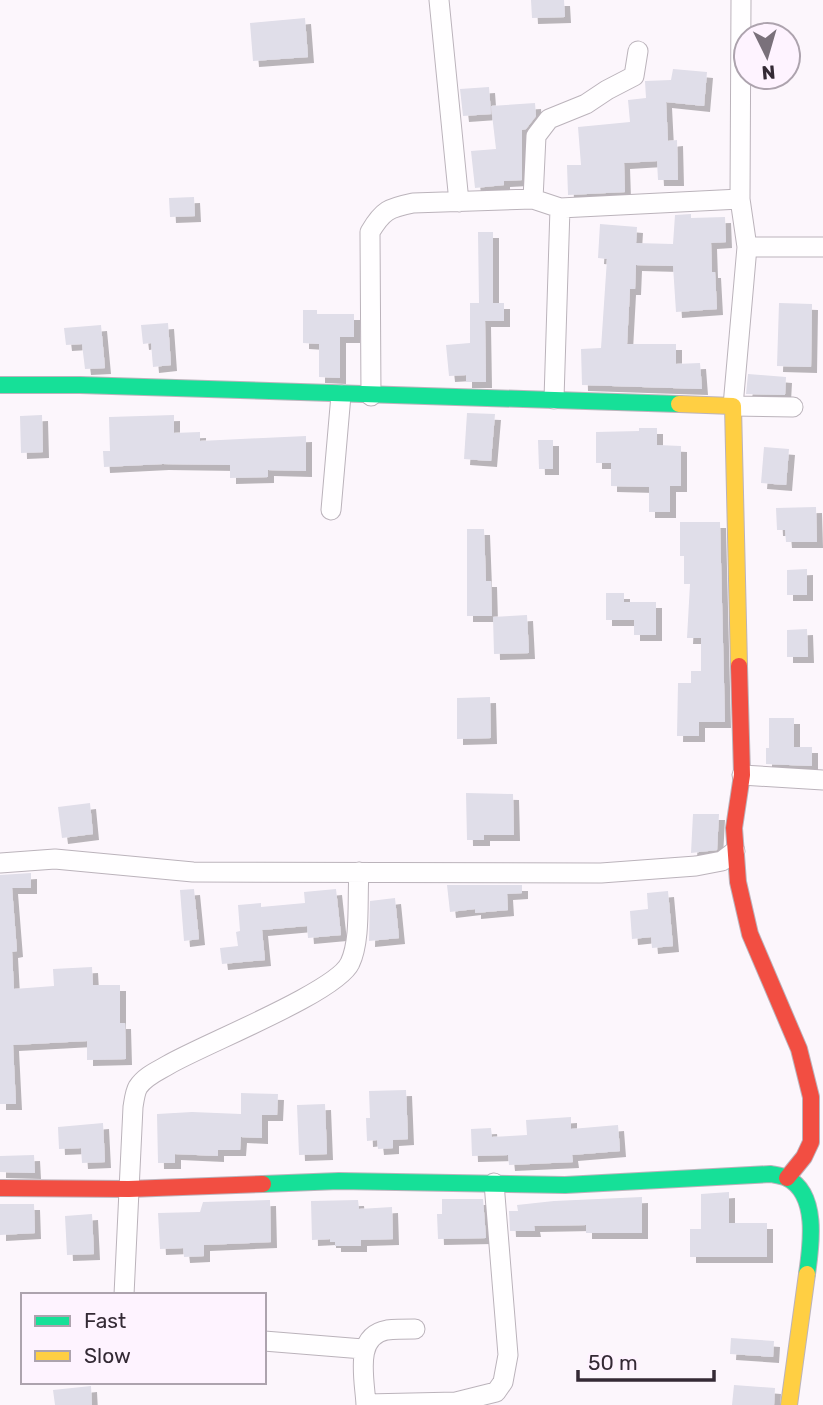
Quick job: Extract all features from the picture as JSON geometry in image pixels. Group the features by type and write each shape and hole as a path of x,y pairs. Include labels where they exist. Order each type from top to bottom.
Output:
{"street":[{"path":"439,0 459,202"},
{"path":"741,0 740,199 747,247 733,406 743,775 734,827 742,901 750,933 767,982 810,1082 813,1105 811,1141 802,1161 787,1178"},
{"path":"533,199 536,136 549,119 586,104 634,76 638,51"},
{"path":"371,396 370,232 380,214 414,203 533,199 560,208 740,199"},
{"path":"554,399 560,208"},
{"path":"747,247 823,247"},
{"path":"0,385 80,385 793,407"},
{"path":"331,510 341,395"},
{"path":"743,775 823,780"},
{"path":"0,863 55,859 193,872 601,873 695,866 722,861 736,851"},
{"path":"124,1293 133,1107 138,1087 146,1077 181,1057 311,995 342,975 355,951 359,872"},
{"path":"0,1188 129,1189 339,1181 565,1185 771,1174 787,1178 801,1191 808,1209 811,1242 789,1405"},
{"path":"415,1329 385,1330 371,1337 363,1349 366,1404 456,1402 496,1392 503,1382 508,1355 494,1184"},
{"path":"266,1341 363,1349"}],"building":[{"path":"531,0 564,0 565,17 532,18"},
{"path":"305,18 308,57 253,61 250,23"},
{"path":"673,69 707,72 704,106 666,102 668,141 677,140 678,180 658,180 657,161 624,163 625,192 568,195 567,165 581,165 578,127 630,122 628,100 646,98 645,81 671,80"},
{"path":"489,87 491,114 463,116 460,89"},
{"path":"535,103 536,116 526,129 522,130 522,180 475,188 471,151 496,149 491,106"},
{"path":"194,197 195,216 170,217 169,198"},
{"path":"691,214 691,218 725,217 726,242 711,243 717,309 676,312 673,266 636,265 635,289 630,289 627,344 676,344 676,364 700,363 702,389 582,385 581,349 601,348 607,259 598,258 600,224 637,227 636,243 673,244 675,215"},
{"path":"478,232 493,232 493,303 504,303 504,321 485,321 486,382 466,382 466,375 449,376 446,345 470,343 470,303 479,303"},
{"path":"779,303 812,304 811,367 777,366"},
{"path":"303,310 317,310 317,314 354,314 354,337 340,337 340,378 319,377 319,344 303,343"},
{"path":"168,323 171,365 153,367 151,343 143,344 141,325"},
{"path":"101,325 105,368 85,369 82,344 66,345 64,328"},
{"path":"748,374 786,377 785,395 746,394"},
{"path":"467,413 495,414 491,461 464,459"},
{"path":"42,415 43,452 21,453 20,416"},
{"path":"174,415 174,433 200,432 200,441 306,436 306,471 268,470 268,477 230,478 230,465 104,467 103,451 110,451 109,417"},
{"path":"639,428 657,428 657,445 681,446 681,486 670,486 670,512 649,512 649,487 611,486 611,463 596,463 596,432 639,431"},
{"path":"538,440 553,440 553,469 539,469"},
{"path":"764,447 789,449 786,485 761,483"},
{"path":"816,507 817,542 786,542 785,530 777,530 776,508"},
{"path":"680,522 720,522 725,722 699,722 699,736 677,736 678,683 691,683 691,671 701,671 701,638 687,638 690,584 684,584 684,556 680,556"},
{"path":"467,529 484,529 486,581 491,581 492,616 467,616"},
{"path":"807,569 807,595 787,595 787,570"},
{"path":"606,593 624,593 624,602 656,602 656,635 634,635 634,620 606,620"},
{"path":"527,615 529,653 494,654 493,617"},
{"path":"807,629 808,657 787,657 787,630"},
{"path":"490,697 491,738 457,739 457,698"},
{"path":"769,718 794,718 794,747 812,747 812,766 766,764"},
{"path":"466,793 513,794 514,835 484,835 484,840 467,840"},
{"path":"90,803 93,834 62,838 58,807"},
{"path":"693,814 719,814 717,850 691,853"},
{"path":"31,873 31,888 12,888 17,951 12,952 14,989 54,986 53,969 92,967 93,985 120,985 120,1023 125,1023 126,1059 87,1060 87,1041 13,1045 16,1104 0,1104 0,875"},
{"path":"447,885 522,885 522,893 507,894 508,910 475,913 475,909 450,912"},
{"path":"194,889 199,939 184,941 180,890"},
{"path":"336,889 341,935 308,938 307,926 262,930 265,960 222,964 220,948 238,946 238,905 261,903 261,907 305,903 304,892"},
{"path":"668,891 673,946 652,948 651,937 632,939 630,911 648,909 647,893"},
{"path":"395,898 399,938 369,941 370,901"},
{"path":"406,1090 408,1139 393,1140 393,1148 378,1149 377,1140 367,1141 369,1091"},
{"path":"241,1093 278,1094 277,1115 262,1115 262,1138 241,1137 240,1150 218,1150 218,1156 175,1154 175,1163 158,1163 157,1114 241,1114"},
{"path":"325,1104 327,1154 299,1155 297,1105"},
{"path":"571,1117 571,1129 618,1125 620,1151 572,1155 573,1162 509,1165 508,1155 472,1156 471,1129 491,1128 492,1137 527,1135 526,1120"},
{"path":"103,1123 105,1162 82,1163 81,1148 59,1149 58,1127"},
{"path":"34,1155 35,1173 0,1172 0,1156"},
{"path":"729,1192 729,1223 767,1223 767,1257 690,1257 690,1229 701,1229 701,1194"},
{"path":"642,1197 642,1233 586,1233 586,1225 534,1226 535,1231 510,1231 509,1211 518,1211 517,1205"},
{"path":"442,1199 483,1199 486,1238 438,1239 437,1214 442,1214"},
{"path":"270,1200 271,1242 204,1245 204,1256 184,1257 183,1248 160,1249 158,1213 200,1212 203,1202"},
{"path":"358,1200 359,1209 392,1207 393,1239 361,1240 361,1246 335,1246 335,1242 330,1242 330,1239 312,1240 311,1201"},
{"path":"0,1204 34,1204 35,1233 0,1235"},
{"path":"92,1214 94,1254 67,1255 65,1216"},
{"path":"731,1338 774,1341 773,1357 730,1354"},
{"path":"734,1385 775,1388 774,1405 732,1405"},
{"path":"91,1386 92,1405 55,1405 53,1390"}],"traffic: fast":[{"path":"0,385 80,385 679,404"},
{"path":"263,1184 339,1181 565,1185 771,1174 787,1178 804,1196 811,1236 807,1274"}],"traffic: slow":[{"path":"679,404 733,406 739,666"},
{"path":"789,1405 807,1274"}],"traffic: jam":[{"path":"739,666 742,775 734,828 738,882 750,934 799,1049 811,1097 811,1142 804,1157 787,1178"},
{"path":"0,1188 129,1189 263,1184"}]}
